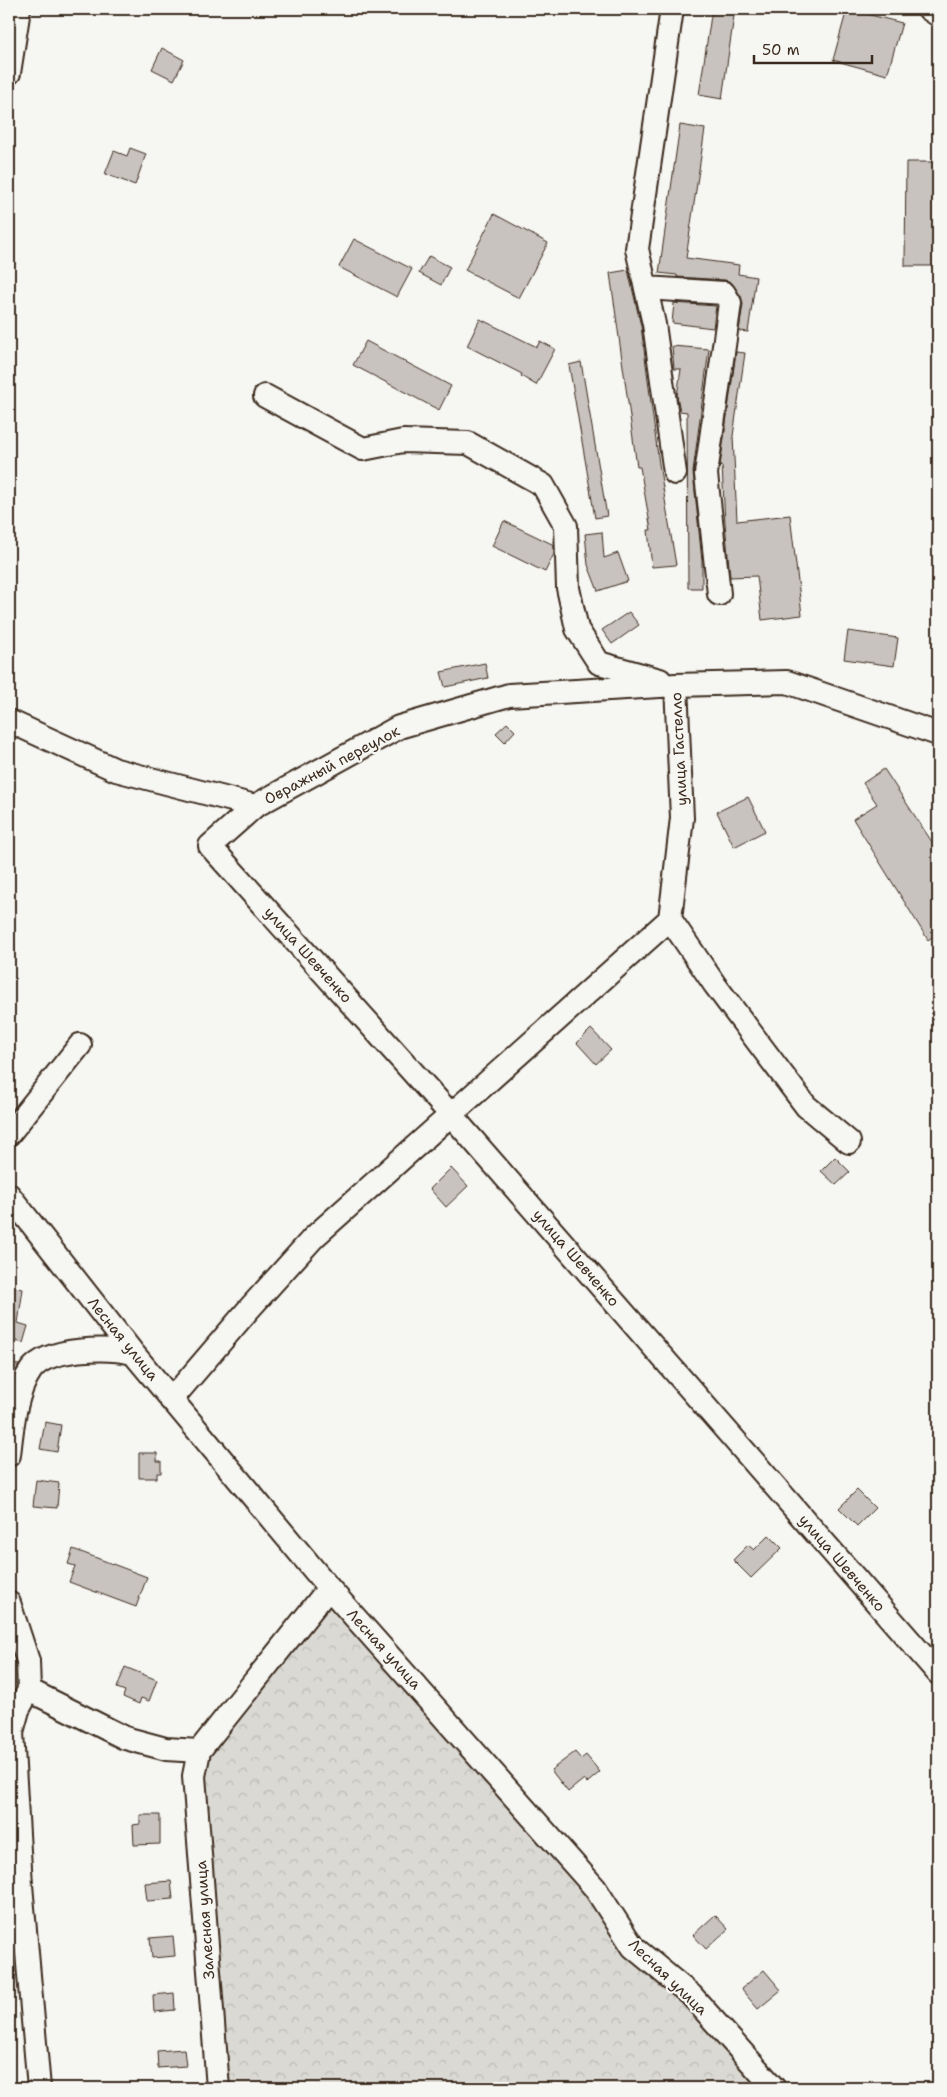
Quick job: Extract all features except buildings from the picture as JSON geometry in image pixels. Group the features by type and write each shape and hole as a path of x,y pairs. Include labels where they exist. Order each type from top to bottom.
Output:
{"street":[{"path":"9,73 19,9"},
{"path":"672,9 637,249 654,324 675,473"},
{"path":"928,9 938,15"},
{"path":"646,288 724,293 730,303 706,474 720,594"},
{"name":"улица Гастелло","path":"265,396 362,449 403,441 468,443 543,485 566,526 568,588 577,629 599,663 676,685 682,818 670,919"},
{"name":"Овражный переулок","path":"210,846 255,806 399,727 508,695 676,685 787,682 938,734"},
{"path":"9,721 116,770 255,806"},
{"name":"улица Шевченко","path":"210,846 452,1116 938,1673"},
{"path":"172,1400 248,1310 314,1237 452,1116 670,919 715,985 806,1106 849,1142"},
{"path":"9,1134 80,1045"},
{"name":"Лесная улица","path":"9,1195 133,1353 330,1588 595,1888 633,1947 691,1995 774,2088"},
{"path":"9,1455 20,1392 32,1369 43,1360 72,1351 98,1349 133,1353"},
{"name":"Залесная улица","path":"218,2088 194,1776 199,1752 330,1588"},
{"path":"9,1603 28,1661 29,1690 18,1710 12,1732 22,1904 39,2088"},
{"path":"29,1690 126,1738 166,1749 199,1752"}],"green space":[{"path":"329,1588 774,2088 218,2088 194,1776"}]}
